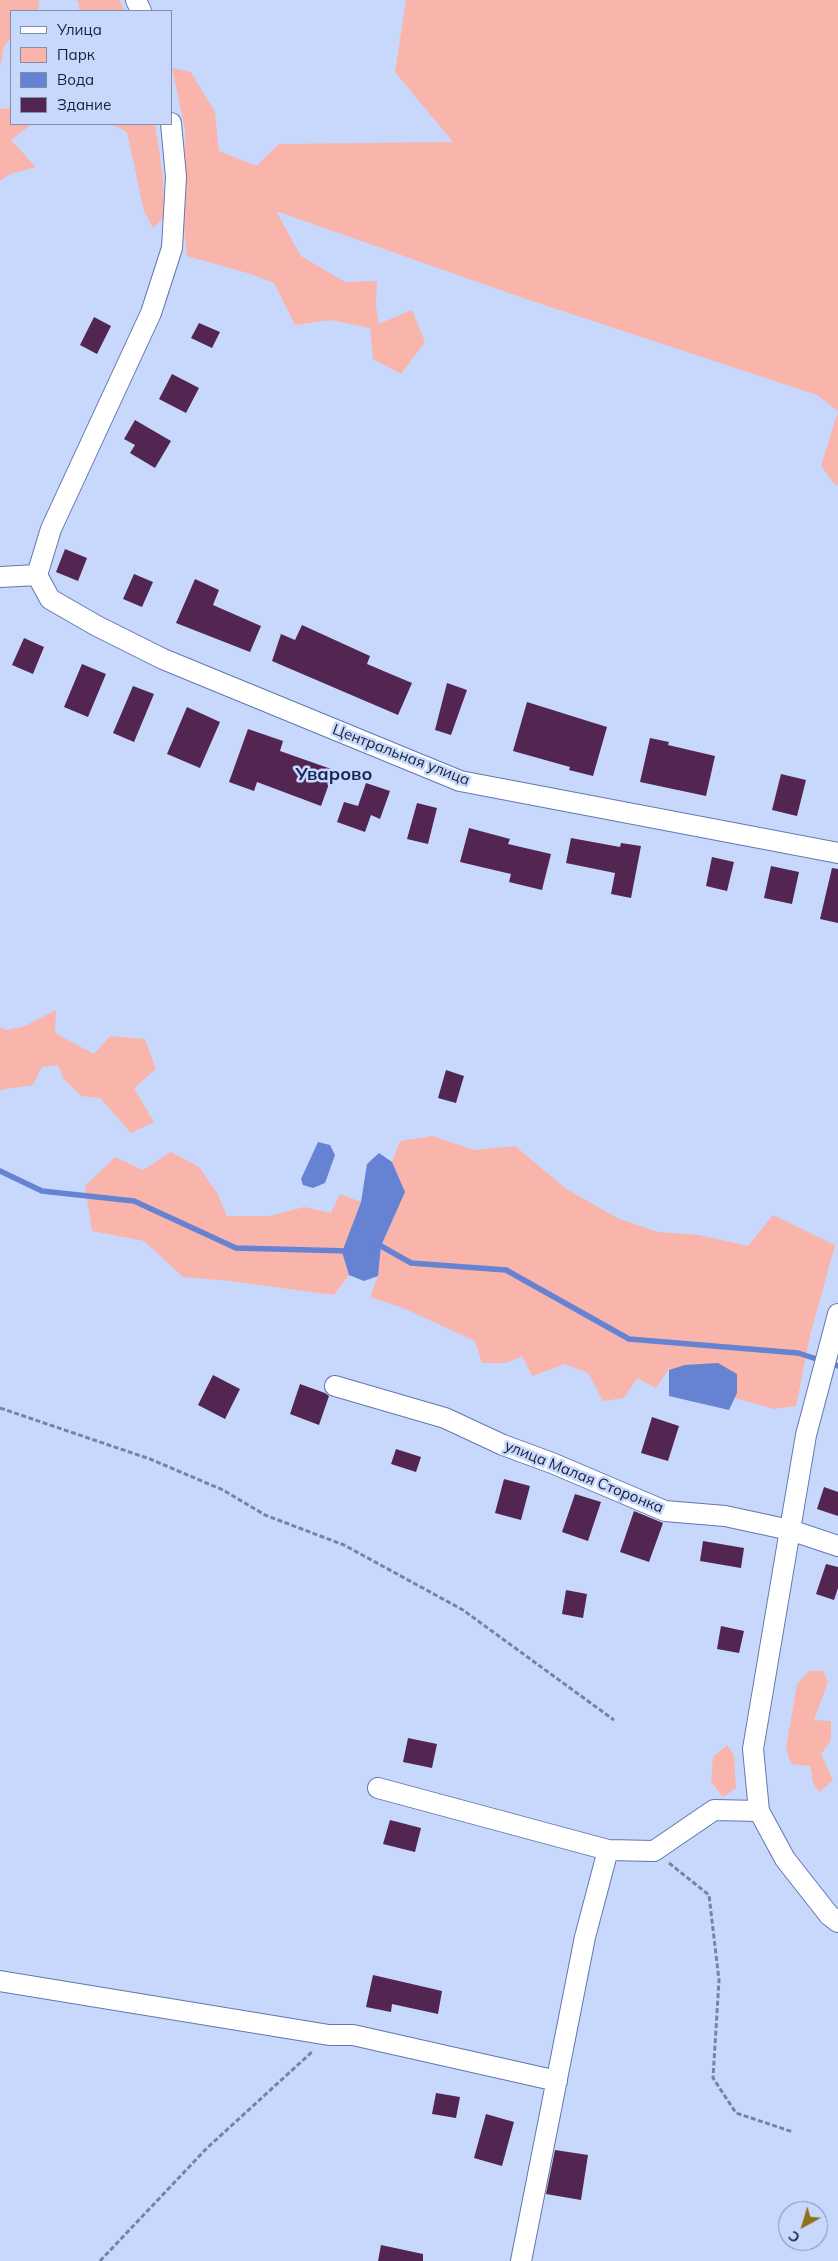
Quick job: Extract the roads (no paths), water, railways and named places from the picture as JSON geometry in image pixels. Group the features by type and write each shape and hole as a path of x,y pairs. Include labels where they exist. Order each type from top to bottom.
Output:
{"street":[{"path":"0,577 37,575 51,529 150,313 172,248 176,177 171,125"},
{"name":"Центральная улица","path":"37,575 50,599 97,626 162,658 460,781 838,853"},
{"path":"838,1314 806,1435 753,1749 759,1811 785,1859 829,1915 838,1922"},
{"name":"улица Малая Сторонка","path":"335,1386 445,1418 665,1511 725,1516 790,1530 838,1546"},
{"path":"378,1788 608,1850 654,1852 714,1810 759,1811"},
{"path":"521,2261 585,1937 608,1850"},
{"path":"0,1982 329,2035 353,2035 557,2081"}],"water":[{"path":"318,1142 330,1145 335,1155 325,1183 313,1188 303,1185 301,1179"},
{"path":"379,1153 392,1162 405,1192 381,1246 378,1276 364,1281 349,1275 342,1252 361,1202 367,1164"},
{"path":"718,1363 737,1374 737,1393 729,1410 669,1396 669,1370 685,1365"}],"waterway":[{"path":"0,1171 42,1191 134,1201 236,1248 349,1251"},
{"path":"376,1247 381,1246 411,1263 506,1270 629,1339 798,1353 838,1366"}],"district":[{"name":"Уварово","path":"334,775"}]}
